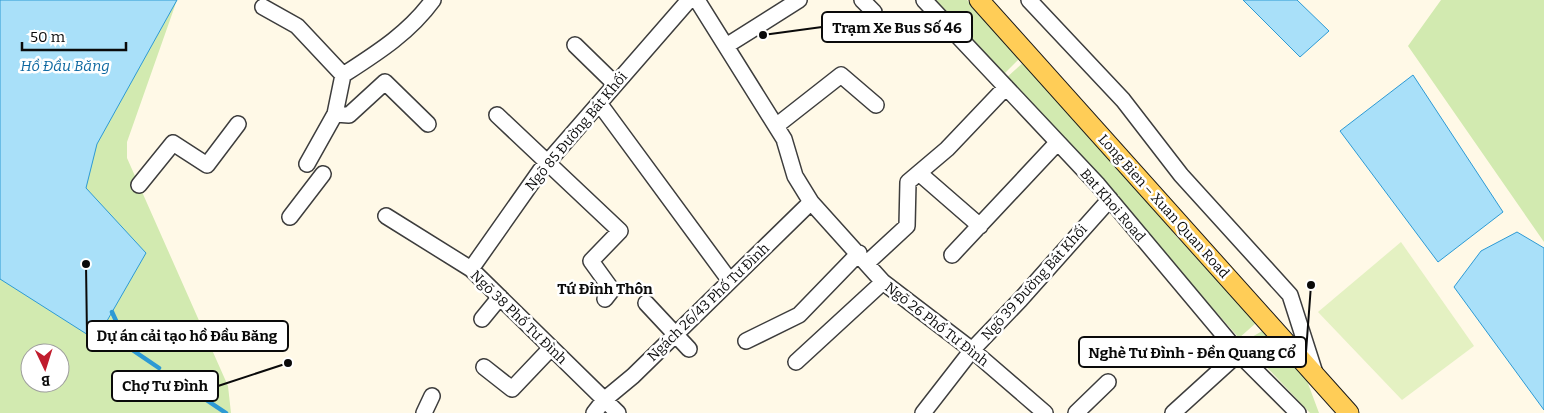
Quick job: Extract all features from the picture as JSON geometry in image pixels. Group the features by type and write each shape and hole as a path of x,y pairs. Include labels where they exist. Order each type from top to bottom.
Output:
{"main road":[{"name":"Long Bien – Xuan Quan Road","path":"979,0 1349,413"},
{"path":"1317,378 1330,413"}],"street":[{"path":"307,164 335,114 343,75 384,49 418,20 433,0"},
{"name":"Ngõ 85 Đường Bát Khối","path":"471,269 548,162 690,0"},
{"name":"Ngõ 26 Phố Tư Đình","path":"697,0 784,139 795,176 811,202 883,282 972,350 1040,411"},
{"path":"726,46 799,0"},
{"path":"862,0 874,12"},
{"name":"Bat Khoi Road","path":"924,0 1110,199 1239,353 1298,413"},
{"path":"1028,0 1123,100 1181,175 1290,295 1317,378"},
{"path":"263,7 297,26 343,75"},
{"path":"575,45 615,84"},
{"path":"776,126 841,75 876,105"},
{"path":"335,114 349,115 385,82 428,124"},
{"path":"746,341 799,315 863,258 907,226 908,182 947,149 1006,87"},
{"path":"599,103 730,281"},
{"path":"498,115 620,231 591,261 612,290 605,299"},
{"path":"139,185 173,144 207,165 238,124"},
{"path":"952,255 1057,142"},
{"path":"919,173 980,226"},
{"path":"290,217 323,174"},
{"name":"Ngõ 39 Đường Bát Khối","path":"924,413 972,350 1020,300 1110,199"},
{"name":"Ngách 26/43 Phố Tư Đình","path":"594,413 604,400 675,335 811,202"},
{"name":"Ngõ 38 Phố Tư Đình","path":"386,216 471,269 618,413"},
{"path":"796,362 883,282"},
{"path":"482,319 500,297"},
{"path":"646,303 689,349"},
{"path":"484,367 512,389 551,348"},
{"path":"1178,411 1239,353"},
{"path":"1076,413 1108,382"},
{"path":"424,413 432,396"}],"green space":[{"path":"0,0 177,0 127,142 127,158 228,386 231,413 0,413"},
{"path":"928,0 967,0 1021,57 1002,76"},
{"path":"1441,0 1544,0 1544,242 1408,46"},
{"path":"1025,61 1177,237 1256,323 1239,338 1157,245 1005,79"},
{"path":"1401,242 1474,346 1402,400 1318,312"},
{"path":"1264,330 1306,378 1319,413 1310,413 1243,342"}],"water":[{"name":"Hồ Đầu Băng","path":"0,0 177,0 97,144 86,188 146,253 96,340 0,279"},
{"path":"1243,0 1297,0 1329,31 1300,57"},
{"path":"1413,75 1503,212 1438,262 1340,131"},
{"path":"1517,232 1544,248 1544,410 1454,287 1481,251"}],"waterway":[{"path":"112,312 128,347 159,368"},
{"path":"178,381 226,413"}],"place":[{"name":"Trạm Xe Bus Số 46","path":"763,35"},
{"name":"Dự án cải tạo hồ Đầu Băng","path":"86,264"},
{"name":"Nghè Tư Đình - Đền Quang Cổ","path":"1311,285"},
{"name":"Chợ Tư Đình","path":"288,363"}],"district":[{"name":"Tứ Đỉnh Thôn","path":"605,289"}]}
